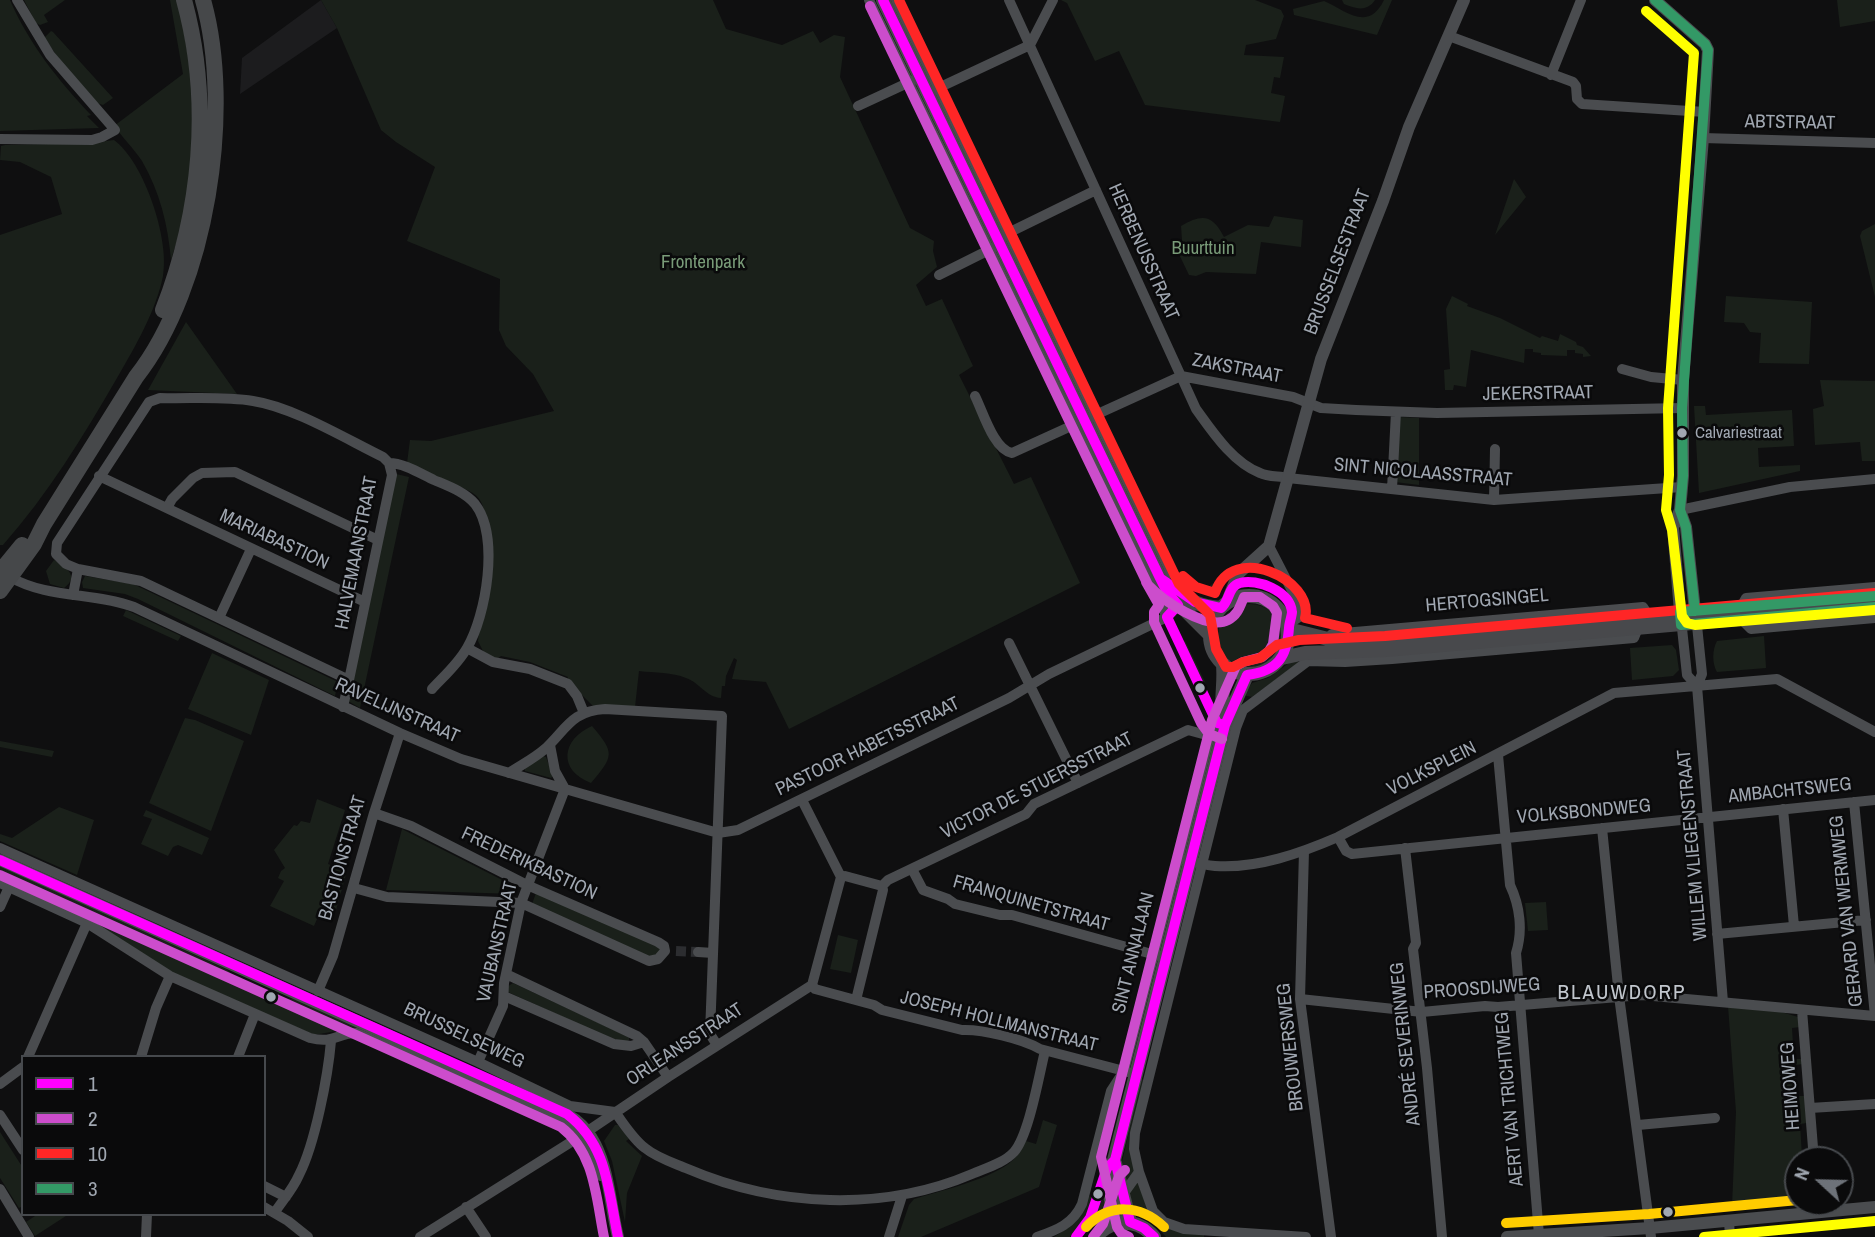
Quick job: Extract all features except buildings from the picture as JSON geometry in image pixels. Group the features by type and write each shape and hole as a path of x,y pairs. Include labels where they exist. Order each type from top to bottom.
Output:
{"main road":[{"path":"136,377 179,267 195,183 200,135 200,90 193,37 184,0"},
{"path":"0,591 5,575 34,544 158,345 179,299 196,247 208,188 215,79 211,32 203,0"},
{"path":"883,0 915,80 933,90 999,242 1167,592 1210,635"},
{"path":"1160,578 1188,600 1203,606 1223,606 1243,597 1261,598 1276,607 1288,627 1287,646 1282,658 1266,671 1247,675 1234,672 1223,665 1212,649 1210,635 1213,620 1223,606"},
{"name":"HERTOGSINGEL","path":"1742,614 1875,596"},
{"name":"HERTOGSINGEL","path":"1288,627 1325,651 1367,652 1638,628 1696,617 1875,607"},
{"name":"HERTOGSINGEL","path":"1282,658 1325,651 1352,642 1649,616 1681,619"},
{"name":"SINT ANNALAAN","path":"1223,665 1223,734"},
{"name":"SINT ANNALAAN","path":"1122,1223 1124,1193 1115,1160 1129,1073 1166,958 1223,734 1247,675"},
{"path":"1115,1160 1109,1184 1122,1223"},
{"path":"1096,1237 1104,1228 1122,1223 1144,1228 1154,1237"}],"street":[{"path":"0,139 92,139 102,138 115,130 50,55 17,0"},
{"path":"869,0 915,80 999,242"},
{"path":"896,0 933,90 1030,45 1053,0"},
{"name":"HERBENUSSTRAAT","path":"1010,0 1196,408 1226,447 1259,473 1288,478"},
{"name":"BRUSSELSESTRAAT","path":"1269,546 1321,359 1409,127 1464,0"},
{"path":"1551,75 1581,0"},
{"path":"1655,0 1707,48 1704,137 1683,380 1682,487 1680,510 1673,527 1687,675 1697,685"},
{"path":"1449,36 1573,82 1577,99 1582,104 1705,112"},
{"path":"858,106 915,80"},
{"name":"ABTSTRAAT","path":"1704,137 1875,143"},
{"path":"939,275 1096,190"},
{"path":"1622,369 1651,377 1683,380"},
{"name":"ZAKSTRAAT","path":"975,396 999,446 1007,452 1018,452 1181,376 1293,397 1308,404"},
{"name":"HALVEMAANSTRAAT","path":"56,554 57,543 146,404 160,398 263,403 324,428 383,457 389,463 392,475 343,706"},
{"name":"JEKERSTRAAT","path":"1308,404 1321,408 1396,412 1682,408"},
{"path":"1392,489 1396,412"},
{"path":"1085,421 1167,617"},
{"path":"1494,500 1495,449"},
{"path":"389,463 417,472 464,494 474,503 481,515 487,546 488,577 482,607 467,648 432,689"},
{"path":"167,508 172,499 202,473 235,472 378,540"},
{"name":"MARIABASTION","path":"99,476 365,602"},
{"name":"SINT NICOLAASSTRAAT","path":"1288,478 1494,500 1682,487"},
{"path":"1680,510 1790,487 1875,479"},
{"path":"1680,510 1686,527 1702,674 1697,685"},
{"path":"1223,606 1238,574 1269,546 1302,610 1299,617 1288,627"},
{"path":"219,618 251,549"},
{"name":"RAVELIJNSTRAAT","path":"56,554 62,561 78,569 135,579 349,680"},
{"path":"73,594 78,569"},
{"name":"RAVELIJNSTRAAT","path":"5,575 29,587 117,601 134,607 400,733 461,758 718,833"},
{"name":"HERTOGSINGEL","path":"1875,587 1746,598 1742,614 1751,629 1875,618"},
{"name":"PASTOOR HABETSSTRAAT","path":"718,833 738,830 802,800 1167,617 1178,605"},
{"path":"1009,643 1078,783"},
{"path":"467,648 493,662 530,669 568,684 584,713"},
{"name":"SINT ANNALAAN","path":"1223,734 1244,710 1306,662 1325,651"},
{"path":"1498,755 1614,693 1770,679 1777,679 1875,732"},
{"name":"WILLEM VLIEGENSTRAAT","path":"1697,685 1723,1002"},
{"path":"509,773 538,755 565,726 584,713 605,709 722,716 710,1034 717,1045"},
{"name":"VICTOR DE STUERSSTRAAT","path":"882,886 888,880 1026,814 1034,804 1188,730 1223,734"},
{"name":"BASTIONSTRAAT","path":"318,991 333,956 400,733"},
{"path":"550,745 555,771 565,789"},
{"name":"VOLKSPLEIN","path":"1190,861 1217,866 1243,865 1304,851 1338,837 1498,755 1505,837"},
{"name":"VAUBANSTRAAT","path":"478,1062 503,1006 506,974 521,903 565,789"},
{"path":"802,800 841,877 812,985"},
{"name":"AMBACHTSWEG","path":"1708,818 1875,800"},
{"name":"GERARD VAN WERMWEG","path":"1854,802 1875,1016"},
{"path":"1783,809 1794,926"},
{"name":"FREDERIKBASTION","path":"354,888 387,897 521,903 649,961 659,959 671,951 658,942 527,885 411,826 374,813"},
{"name":"VOLKSBONDWEG","path":"1505,837 1708,818"},
{"path":"1602,828 1619,996 1651,1232"},
{"path":"1338,837 1346,851 1352,854 1505,837"},
{"name":"AERT VAN TRICHTWEG","path":"1505,837 1510,885 1518,903 1520,941 1516,953 1539,1235"},
{"name":"BRUSSELSEWEG","path":"0,848 550,1109 570,1115 583,1135"},
{"name":"ANDRÉ SEVERINWEG","path":"1405,848 1442,1237"},
{"name":"BROUWERSWEG","path":"1304,851 1300,999 1331,1237"},
{"name":"BRUSSELSEWEG","path":"0,860 298,988 318,991 570,1106 615,1112"},
{"name":"FRANQUINETSTRAAT","path":"912,869 923,890 956,904 1000,915 1012,915 1166,958"},
{"path":"841,877 882,886 883,890 856,1000"},
{"path":"0,907 4,885"},
{"name":"BRUSSELSEWEG","path":"4,885 87,923 170,976 310,1038 331,1041 346,1034 365,1035 538,1112 550,1109"},
{"path":"1717,934 1866,920"},
{"path":"29,1055 87,923"},
{"path":"698,952 713,953"},
{"name":"SINT ANNALAAN","path":"1166,958 1134,1149 1153,1210 1161,1220 1172,1227 1196,1231 1306,1237"},
{"path":"506,974 637,1036 668,1077"},
{"path":"142,1055 156,1008 170,976"},
{"name":"JOSEPH HOLLMANSTRAAT","path":"812,985 815,989 874,1005 882,1010 1031,1044 1045,1051 1129,1073"},
{"name":"ORLEANSSTRAAT","path":"421,1237 812,985"},
{"path":"504,996 614,1044 631,1046 644,1042"},
{"name":"PROOSDIJWEG","path":"1300,999 1422,1012 1619,996 1654,996 1875,1016"},
{"name":"HEIMOWEG","path":"1802,1010 1813,1146"},
{"path":"239,1055 255,1014"},
{"path":"308,1237 270,1210 286,1197 307,1156 328,1066 331,1041"},
{"path":"615,1112 647,1150 720,1181 783,1196 811,1199 851,1200 902,1196 967,1177 1002,1161 1015,1151 1023,1134 1045,1051"},
{"path":"0,1084 21,1068"},
{"name":"SINT ANNALAAN","path":"1037,1237 1058,1229 1073,1219 1080,1209 1111,1091 1129,1073"},
{"path":"1810,1108 1875,1104"},
{"path":"0,1115 21,1147"},
{"path":"1637,1125 1715,1118"},
{"path":"583,1135 604,1163 618,1237"},
{"path":"1124,1193 1139,1169"},
{"path":"266,1187 286,1197"},
{"path":"0,1189 20,1216 29,1237"},
{"path":"889,1237 902,1196"},
{"path":"466,1207 485,1237"},
{"path":"1854,1207 1875,1207"},
{"path":"1507,1237 1651,1232 1784,1213"},
{"path":"146,1237 147,1216"},
{"path":"1729,1221 1730,1237"}],"shaded area":[{"path":"321,0 337,28 240,94 242,58"}],"green space":[{"path":"0,0 10,0 45,61 99,128 0,131"},
{"path":"24,0 65,0 44,15 48,22 40,25 36,23"},
{"path":"170,0 179,0 196,109 190,199 171,260 168,234 154,185 142,161 114,126 183,74"},
{"name":"Frontenpark","path":"321,0 713,0 726,29 782,45 813,31 820,43 834,35 845,37 840,77 910,228 934,241 933,251 937,267 916,285 926,306 942,299 973,366 959,375 1014,484 1031,477 1080,583 789,729 766,682 732,679 737,660 734,658 726,676 725,686 722,686 721,698 711,695 681,676 639,671 635,707 593,706 567,680 568,677 530,662 501,656 497,659 484,653 478,641 486,550 482,504 470,491 407,463 410,440 431,441 554,411 533,374 506,346 499,330 500,279 407,241 435,167 381,130 337,28"},
{"path":"1061,0 1255,0 1281,10 1284,16 1276,39 1246,45 1244,55 1284,57 1280,78 1274,77 1271,93 1285,96 1280,122 1145,105 1119,51 1095,61 1067,3"},
{"path":"1342,0 1375,0 1361,8 1344,4"},
{"path":"1384,0 1392,0 1377,35 1294,15 1293,9 1324,1 1348,13 1364,17 1378,10"},
{"path":"1837,0 1875,0 1875,21 1840,27"},
{"path":"51,31 113,98 103,105 97,103 44,38"},
{"path":"114,140 135,165 152,202 163,242 163,276 160,289 138,341 78,443 35,506 3,545 0,545 0,235 62,214 51,177 20,162 0,160 1,146"},
{"path":"1514,179 1526,197 1495,235"},
{"name":"Buurttuin","path":"1274,216 1303,220 1301,247 1261,242 1256,274 1206,272 1196,276 1189,275 1175,246 1182,240 1181,226 1195,219 1206,218 1220,229 1224,237 1248,225 1269,227"},
{"path":"1875,224 1875,297 1860,236 1862,231"},
{"path":"1452,296 1468,304 1467,306 1500,318 1540,338 1542,336 1558,341 1560,334 1576,342 1591,356 1583,357 1583,354 1575,353 1575,350 1567,350 1567,356 1541,355 1533,352 1533,349 1525,349 1524,363 1471,350 1466,387 1454,385 1453,390 1445,390 1444,370 1450,369 1446,309"},
{"path":"1726,296 1812,302 1809,364 1759,363 1761,333 1750,332 1744,323 1724,322"},
{"path":"186,322 237,394 148,390"},
{"path":"1820,380 1875,381 1875,461 1862,461 1860,442 1815,445 1813,409 1824,406"},
{"path":"1694,406 1705,406 1706,415 1792,410 1794,446 1758,448 1759,467 1800,465 1800,471 1699,493"},
{"path":"1399,417 1419,418 1419,485 1395,482"},
{"path":"396,474 409,477 360,708 348,701"},
{"path":"54,560 67,569 71,576 69,584 64,588 50,584 46,571"},
{"path":"1238,565 1225,583 1205,594 1204,590"},
{"path":"85,576 133,584 338,682 335,696 138,599 125,594 83,588"},
{"path":"1250,604 1273,613 1282,636 1273,659 1250,668 1227,659 1218,636 1227,613"},
{"path":"126,610 181,636 178,641 123,616"},
{"path":"1764,636 1766,668 1717,672 1713,657 1717,641"},
{"path":"1185,641 1207,686 1203,688 1181,642"},
{"path":"1672,645 1676,650 1679,670 1673,676 1632,680 1630,648"},
{"path":"212,653 269,680 251,735 188,709"},
{"path":"1300,658 1297,664 1252,697 1243,695 1252,683 1268,678"},
{"path":"185,718 244,741 211,831 149,803"},
{"path":"592,726 605,743 609,754 591,783 573,770 568,763 568,754 574,739"},
{"path":"0,741 54,751 52,757 0,747"},
{"path":"543,756 546,757 553,776 551,778 525,771 525,767"},
{"path":"317,799 345,810 328,864 347,871 336,910 323,905 314,926 270,906 284,881 278,878 285,868 274,850 294,825 297,826 301,821 310,823"},
{"path":"59,807 94,820 77,875 0,841 0,834 12,838"},
{"path":"146,810 209,838 202,855 178,845 173,847 168,856 141,844 152,819 143,816"},
{"path":"402,829 516,887 517,894 386,890"},
{"path":"0,866 226,969 242,983 274,998 297,999 360,1028 314,1035 171,972 0,879"},
{"path":"536,893 661,946 661,953 648,957 532,904"},
{"path":"1546,902 1548,930 1528,931 1525,903"},
{"path":"838,935 858,940 851,973 830,969"},
{"path":"513,983 629,1037 629,1040 627,1042 609,1038 508,992 507,987"},
{"path":"1728,1006 1778,1011 1798,1017 1800,1027 1792,1028 1794,1059 1802,1059 1803,1064 1795,1065 1797,1096 1805,1096 1807,1123 1800,1124 1801,1146 1784,1146 1784,1199 1732,1206 1736,1112"},
{"path":"1123,1077 1126,1078 1102,1165 1097,1164 1089,1196 1095,1199 1093,1204 1088,1215 1070,1237 1054,1237 1069,1227 1115,1093"},
{"path":"1141,1079 1145,1080 1132,1135 1152,1213 1204,1237 1166,1237 1153,1222 1132,1210 1122,1162"},
{"path":"1043,1120 1057,1125 1039,1187 921,1237 898,1237 909,1205 914,1199 967,1183 1005,1167 1015,1158 1026,1141 1036,1144"},
{"path":"615,1125 618,1125 629,1139 626,1141 642,1156 627,1193 625,1222 612,1161 604,1141"},
{"path":"0,1132 21,1165 21,1207 19,1208 0,1178"},
{"path":"1104,1187 1107,1211 1082,1237 1078,1237 1093,1218"},
{"path":"35,1216 66,1216 35,1236 26,1222"}],"tunnel":[{"path":"676,951 698,952"}],"transit line":[{"name":"1","path":"883,0 1160,578 1195,602 1221,608 1236,585 1247,582 1263,584 1279,592 1290,605 1292,612 1283,655 1266,670 1247,675 1225,725 1115,1160 1130,1222 1144,1228 1154,1237"},
{"name":"10","path":"899,0 1179,584 1210,615 1216,649 1226,667 1260,658 1277,645 1299,640 1385,636 1874,593"},
{"name":"3","path":"1655,0 1705,44 1708,50 1682,408 1683,476 1680,510 1686,527 1695,611"},
{"name":"2","path":"870,6 1148,585 1174,606 1209,621 1219,622 1234,616 1244,597 1260,597 1273,606 1277,613 1273,644 1269,651 1262,657 1236,666 1212,720 1101,1157 1117,1227 1129,1237"},
{"path":"1646,11 1694,53 1668,408 1669,475 1666,510 1672,530 1682,616 1687,623 1695,625 1875,610"},
{"name":"10","path":"1183,576 1196,587 1215,593 1224,578 1238,570 1254,568 1270,572 1298,591 1305,604 1305,618 1347,628"},
{"name":"1","path":"1159,576 1178,605 1167,617 1217,723 1225,725"},
{"name":"2","path":"1146,582 1159,605 1154,612 1154,622 1201,723 1209,734 1222,739"},
{"name":"3","path":"1875,596 1680,612 1681,625 1875,607"},
{"name":"1","path":"0,860 567,1114 581,1126 599,1154 618,1237"},
{"name":"2","path":"0,875 561,1127 581,1150 587,1163 596,1192 604,1237"},
{"name":"1","path":"1076,1237 1090,1218 1107,1168 1115,1160"},
{"name":"2","path":"1093,1237 1103,1224 1119,1176 1125,1170"},
{"path":"1506,1223 1649,1214 1784,1201"},
{"path":"1086,1227 1105,1214 1125,1209 1145,1214 1164,1227"},
{"path":"1704,1237 1875,1221"}],"place":[{"name":"Calvariestraat","path":"1682,433"}],"district":[{"name":"BLAUWDORP","path":"1622,993"}]}
